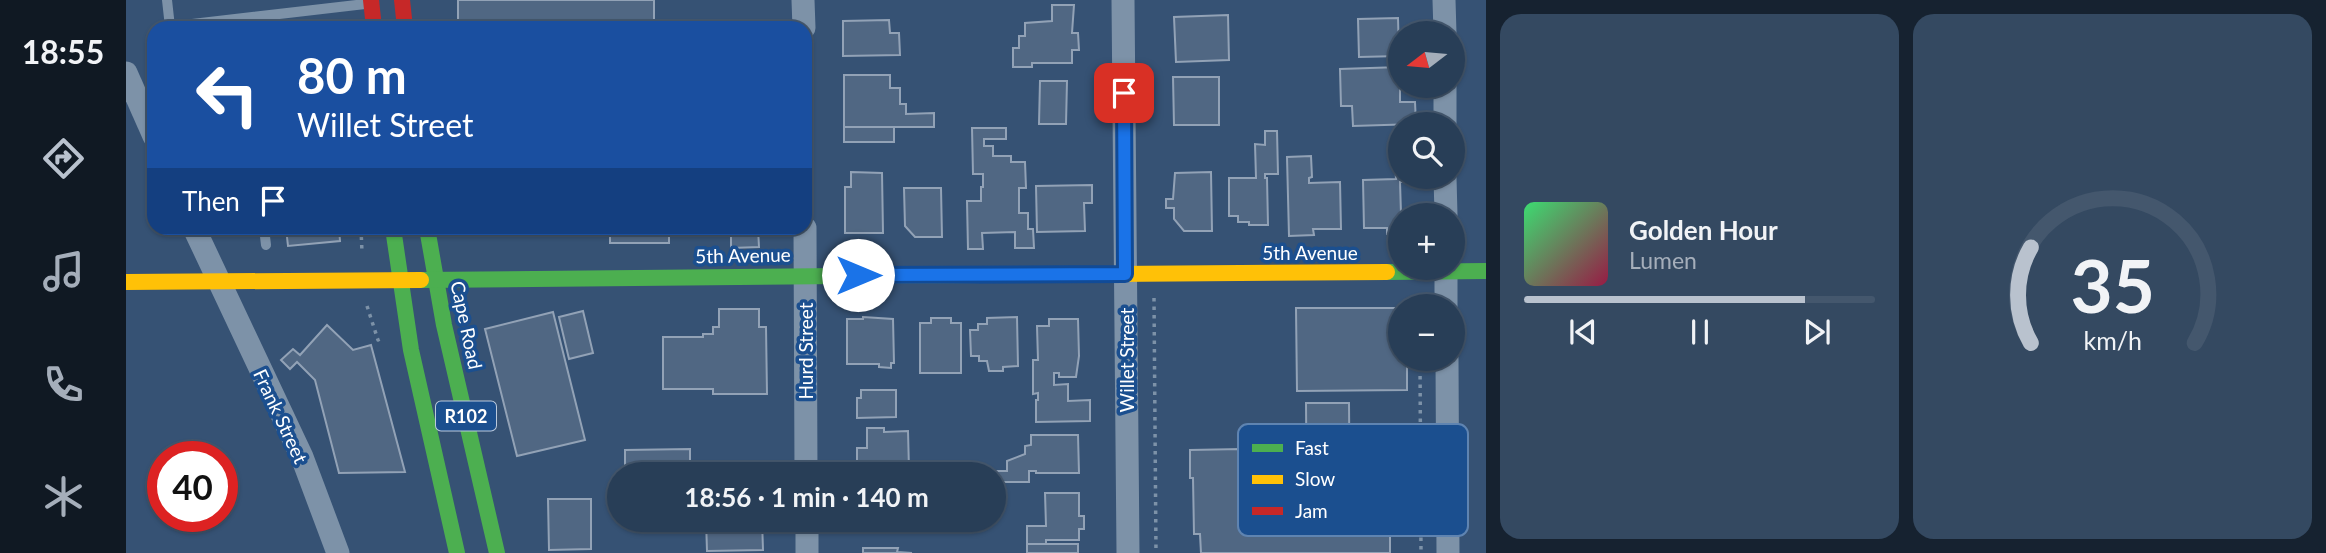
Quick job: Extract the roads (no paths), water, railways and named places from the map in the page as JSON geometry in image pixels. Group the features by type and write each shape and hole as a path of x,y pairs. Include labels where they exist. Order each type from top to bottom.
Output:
{"street":[{"path":"402,0 404,21"},
{"path":"803,0 804,21"},
{"name":"Willet Street","path":"1123,0 1128,553"},
{"path":"1444,0 1444,21"},
{"path":"372,2 373,21"},
{"path":"126,73 147,120"},
{"name":"Frank Street","path":"197,235 302,457 338,553"},
{"name":"R102","path":"394,235 397,279 457,553"},
{"name":"Cape Road","path":"428,235 444,325 497,553"},
{"name":"Hurd Street","path":"805,235 806,462"},
{"name":"5th Avenue","path":"1465,270 1486,271"},
{"name":"5th Avenue","path":"126,282 1388,271"},
{"path":"1447,371 1447,424"},
{"path":"807,532 807,553"}],"lane":[{"path":"167,0 169,21"},
{"path":"208,21 302,6 372,2"},
{"path":"265,235 266,245"}]}
